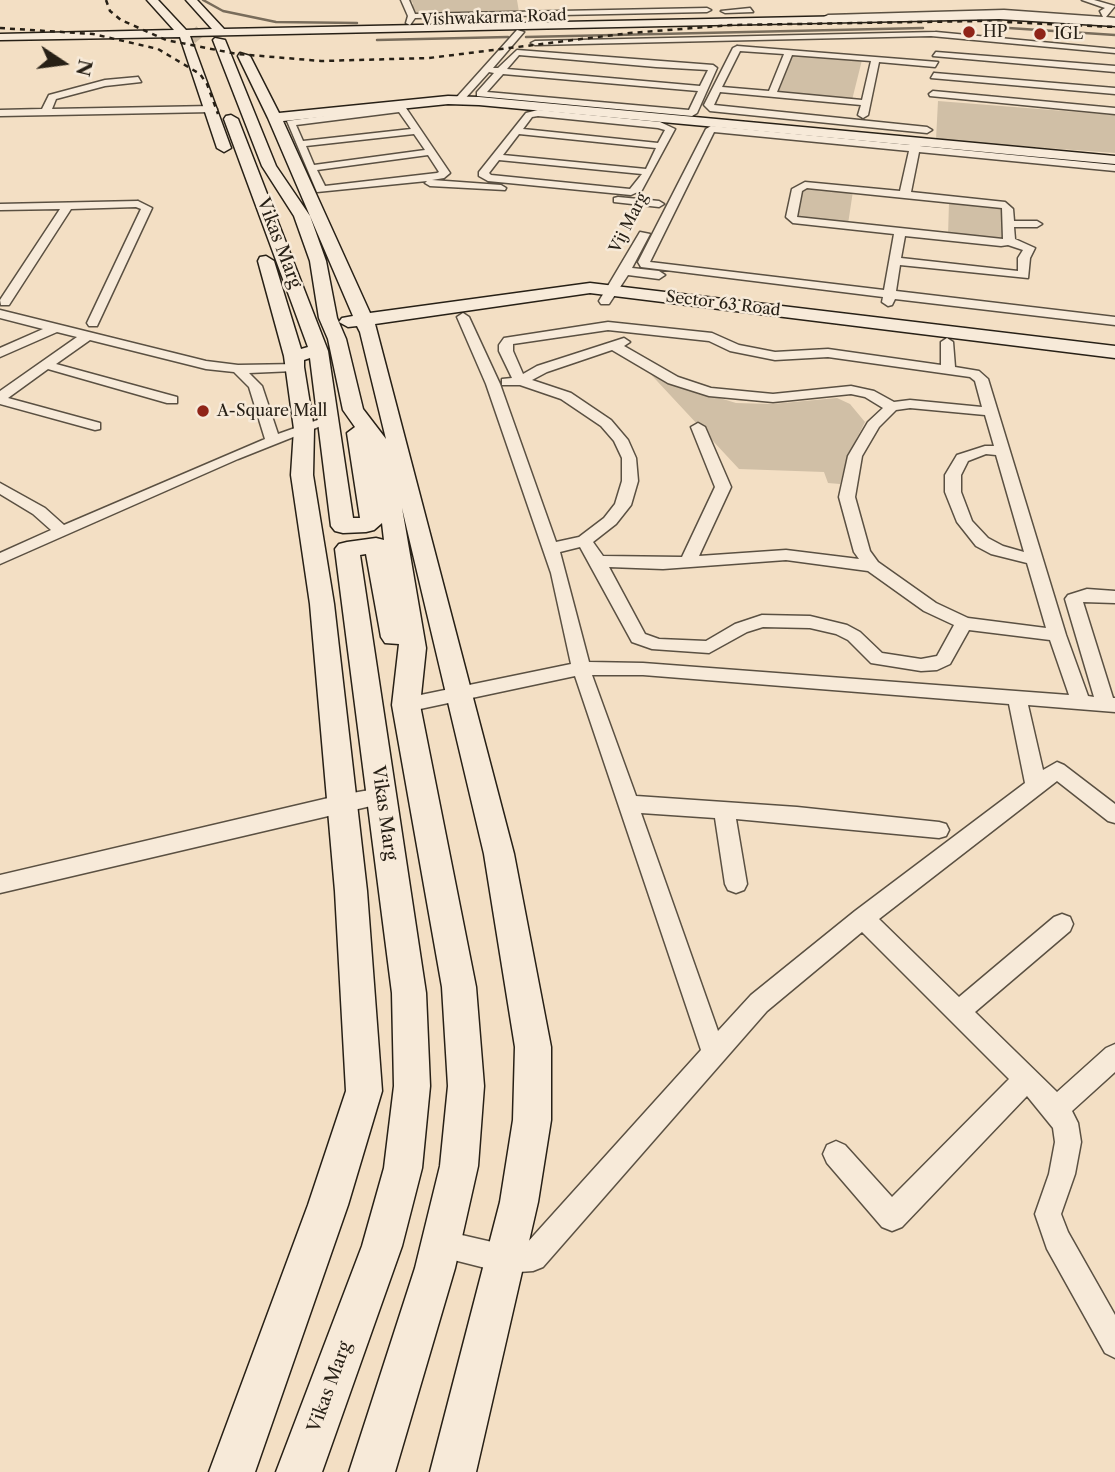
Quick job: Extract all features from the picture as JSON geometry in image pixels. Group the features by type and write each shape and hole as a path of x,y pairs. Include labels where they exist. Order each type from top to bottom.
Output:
{"main road":[{"path":"152,0 187,34"},
{"path":"163,0 187,34 189,61 221,105"},
{"path":"182,0 241,60 275,118 306,207 367,326 499,854 533,1047 533,1120 519,1202 453,1472"},
{"path":"191,0 204,12 218,34"},
{"path":"764,22 796,20 815,9 832,19"},
{"path":"204,12 267,25 338,32"},
{"path":"101,35 135,27 164,14"},
{"path":"486,26 438,30 447,34 516,34 554,22 726,15"},
{"name":"Vishwakarma Road","path":"338,32 368,28 486,26 516,34 726,15 764,22 996,16 1038,17 1034,19 1035,22 1110,20"},
{"path":"982,24 1020,21 996,16"},
{"name":"Vishwakarma Road","path":"0,40 101,35 338,32 392,36 466,36 935,31 982,24 1110,20"},
{"name":"Vishwakarma Road","path":"1110,20 1115,30"},
{"path":"368,28 420,29 424,32 392,36"},
{"path":"284,43 338,32"},
{"name":"Vishwakarma Road","path":"0,40 71,41 187,34"},
{"name":"Vikas Marg","path":"218,34 269,166 306,207 318,261 315,347"},
{"path":"71,41 147,48"},
{"path":"202,42 221,105"},
{"path":"241,60 260,49"},
{"path":"241,60 277,154 269,166"},
{"path":"275,118 459,100 603,116 703,121 1115,160"},
{"name":"Vikas Marg","path":"221,105 228,161 246,159 315,347 377,442 388,489 413,648 407,705 459,988 466,1086 459,1166 440,1244 372,1472"},
{"path":"272,226 306,207"},
{"path":"272,226 292,229 307,257 318,261"},
{"path":"261,247 275,284 315,347 321,426 343,526 366,526 372,521 354,410"},
{"name":"Sector 63 Road","path":"315,347 367,326 577,289 1115,363"},
{"name":"Sector 63 Road","path":"367,326 463,317 608,295 1115,352"},
{"path":"232,1472 328,1205 364,1091 351,891 322,604 302,474 321,426"},
{"name":"Vikas Marg","path":"299,1472 382,1247 403,1168 412,1086 409,993 368,702 351,674 325,541 319,467 321,426"},
{"path":"368,702 347,549 376,545 407,705"}],"street":[{"path":"405,0 411,19 524,13 685,10 709,15"},
{"path":"523,0 524,13"},
{"path":"571,0 576,12"},
{"path":"628,0 636,11"},
{"path":"678,0 685,10"},
{"path":"700,0 709,15"},
{"path":"832,19 992,12 1110,20 1113,10 1086,0"},
{"path":"1048,1 1052,15"},
{"path":"726,15 748,8 764,22"},
{"path":"931,106 936,59 935,31 1115,51"},
{"path":"459,100 489,70 516,34"},
{"path":"920,141 862,123 713,108 709,105 737,48 876,59 936,59 1115,69"},
{"path":"517,52 656,64 713,68 692,113 536,95 480,94 517,52"},
{"path":"772,94 789,52"},
{"path":"546,83 570,57"},
{"path":"862,123 876,59"},
{"path":"630,107 656,64"},
{"path":"489,70 703,89"},
{"path":"934,76 1115,91"},
{"path":"46,112 52,97 105,83 138,80"},
{"path":"718,89 865,103"},
{"path":"933,94 1115,111"},
{"path":"0,113 221,105"},
{"path":"306,207 386,185 445,173 403,110 346,112 292,121 290,123 321,190 386,185 445,182 553,189 631,192 637,190 649,173 670,129 603,116 538,113 529,115 483,174 488,178 553,189 659,204"},
{"path":"346,112 386,185"},
{"path":"553,189 603,116"},
{"path":"905,194 929,118"},
{"path":"671,180 703,121"},
{"path":"1115,167 920,141 711,129 644,262 645,265 651,266 889,298 1115,321"},
{"path":"300,144 417,131"},
{"path":"516,131 649,173"},
{"path":"496,157 662,146"},
{"path":"311,168 432,152"},
{"path":"895,261 1024,275 1024,258 1029,248 1008,242 793,220 791,217 797,189 805,185 1005,205 1008,209 1008,242"},
{"name":"Vij Marg","path":"653,215 665,192"},
{"path":"0,207 138,204 147,208 90,329 0,399"},
{"path":"66,206 2,308 55,328 90,329 206,365 237,369 315,347"},
{"path":"1008,224 1037,225"},
{"name":"Vij Marg","path":"648,226 625,271 889,298 1115,329"},
{"path":"889,298 900,232"},
{"path":"608,295 625,271"},
{"path":"463,317 493,384 559,573 581,668 714,1053"},
{"path":"550,549 584,541 610,521 623,505 630,481 629,458 614,432 587,409 566,396 520,381 506,351 505,345 509,341 608,326 712,337 750,352 775,356 828,353 974,374 981,379 992,412 1057,635 1081,702"},
{"path":"0,353 55,328"},
{"path":"493,384 520,381 541,369 658,331"},
{"path":"947,342 948,371"},
{"path":"613,345 665,376 709,392 773,398 851,390 869,394 892,407"},
{"path":"47,365 172,400"},
{"path":"237,369 256,386 273,441"},
{"path":"0,399 95,426"},
{"path":"992,412 910,404 892,407 873,425 855,456 847,497 862,552 872,566 930,607 964,622 1008,631 1057,635"},
{"path":"0,559 273,441 321,426"},
{"path":"689,561 723,487 698,426"},
{"path":"1003,451 985,450 962,458 953,475 953,492 965,522 982,542 1005,553 1035,560"},
{"path":"0,488 39,511 63,532"},
{"path":"584,541 598,561 638,638 658,645 709,647 741,628 762,621 810,621 841,629 854,636 877,659 920,665 937,664 944,660 964,622"},
{"path":"598,561 663,564 786,555 872,566"},
{"path":"407,705 461,695 528,677 581,668 643,669 1110,704 1074,599 1087,595 1115,597"},
{"path":"1017,698 1036,786"},
{"path":"440,1244 505,1259 533,1257 759,1003 863,918 1057,771 1110,807"},
{"path":"0,884 341,803 382,796"},
{"path":"628,804 939,830"},
{"path":"724,811 736,884"},
{"path":"863,918 1056,1109 1066,1123 1068,1142 1062,1174 1048,1214 1057,1239 1115,1343"},
{"path":"958,1012 1062,924"},
{"path":"1056,1109 1115,1056"},
{"path":"836,1154 892,1217 1026,1079"}],"shaded area":[{"path":"410,0 517,0 519,12 412,14 413,3"},
{"path":"793,54 862,60 852,100 778,93"},
{"path":"938,101 1115,115 1115,153 936,140"},
{"path":"802,186 853,191 848,224 794,218"},
{"path":"949,202 1003,208 1005,242 948,236"},
{"path":"644,367 677,385 736,403 772,404 837,398 850,404 865,422 847,458 840,484 828,483 824,472 739,469"}],"waterway":[{"path":"203,0 223,11 276,22 357,23"},
{"path":"993,27 1115,35"},
{"path":"526,37 923,28"},
{"path":"377,40 508,37"}],"tunnel":[{"path":"192,30 202,42"}],"railway":[{"path":"106,0 110,11 121,20 166,40 237,54 321,61 429,58 630,33 732,25 982,21 1115,27"},
{"path":"0,28 93,34 158,49 200,74 207,84 218,114"}],"place":[{"name":"HP","path":"969,32"},
{"name":"IGL","path":"1040,34"},
{"name":"A-Square Mall","path":"203,411"}]}
